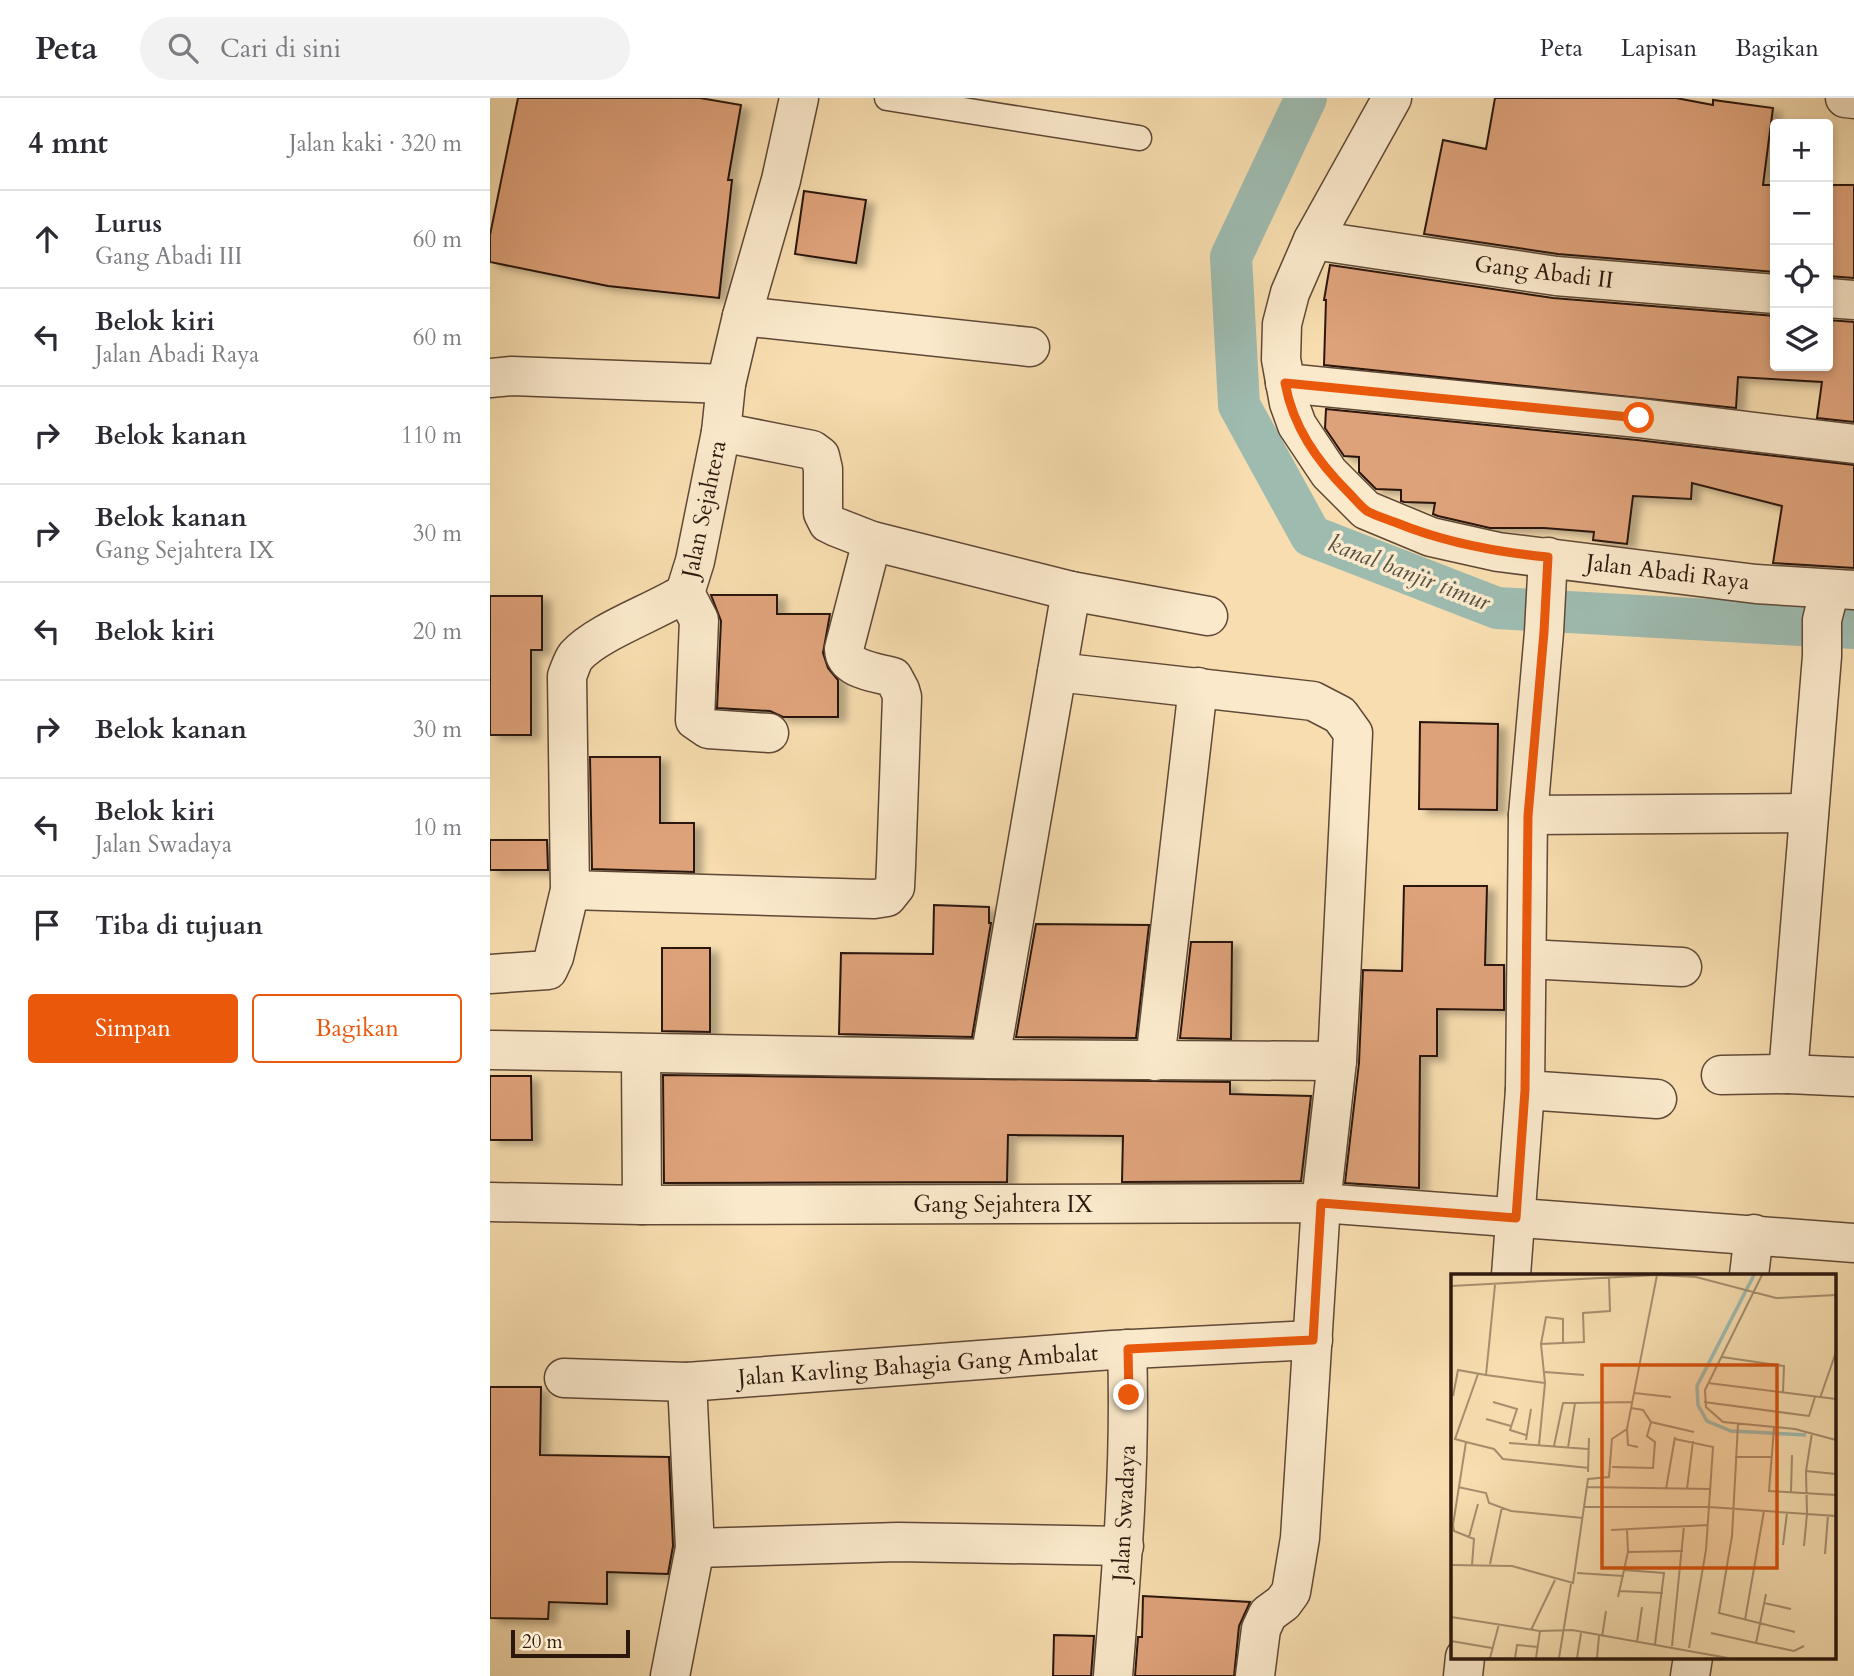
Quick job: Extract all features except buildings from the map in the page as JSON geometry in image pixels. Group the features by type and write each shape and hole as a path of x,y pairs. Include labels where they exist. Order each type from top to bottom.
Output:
{"street":[{"name":"Jalan Sejahtera","path":"490,974 548,970 554,957 570,890 567,676 574,658 591,642 664,607 685,593 695,561 721,432 726,384 742,316 781,180 799,98"},
{"name":"Jalan Abadi Raya","path":"1392,98 1313,240 1290,293 1282,324 1281,359 1289,404 1302,434 1329,473 1366,510 1431,537 1498,552 1756,584 1832,614"},
{"path":"1845,98 1854,99"},
{"name":"Gang Abadi II","path":"1313,240 1556,276 1770,294"},
{"path":"1833,298 1854,300"},
{"path":"742,316 1030,347"},
{"path":"490,378 512,376 726,384"},
{"path":"1285,383 1639,418 1854,444"},
{"path":"721,432 813,450 820,456 823,469 823,513 828,523 872,541 1071,591 1208,616"},
{"path":"570,890 874,899 887,897 894,887 897,866 902,697 892,677 852,665 844,657 872,541"},
{"path":"1511,1274 1525,1090 1528,816 1548,557"},
{"path":"990,1059 1071,591"},
{"path":"685,593 699,620 695,720 708,729 769,733"},
{"path":"1788,1074 1809,813 1832,614"},
{"path":"1057,672 1313,701 1340,715 1353,733 1337,1061 1321,1203 1300,1538 1291,1592 1283,1603 1268,1614 1261,1629 1255,1676"},
{"path":"1155,1061 1198,687"},
{"path":"1528,816 1809,813"},
{"path":"1527,959 1682,967"},
{"path":"490,1050 990,1059 1337,1061"},
{"path":"641,1053 642,1205"},
{"path":"1721,1075 1854,1077"},
{"path":"1525,1090 1657,1099"},
{"name":"Gang Sejahtera IX","path":"490,1202 642,1205 1321,1203 1854,1243"},
{"path":"1749,1274 1754,1234"},
{"name":"Jalan Kavling Bahagia Gang Ambalat","path":"564,1378 687,1382 1128,1349 1313,1340"},
{"name":"Jalan Swadaya","path":"1113,1676 1124,1545 1128,1349"},
{"path":"670,1676 695,1548 687,1382"},
{"path":"695,1548 898,1542 1124,1545"},
{"path":"1462,1676 1465,1658"},
{"path":"1689,1676 1693,1658"}],"lane":[{"path":"887,98 1139,138"}],"waterway":[{"name":"kanal banjir timur","path":"1306,98 1231,257 1239,405 1311,536 1497,608 1854,628"}],"route":[{"path":"1129,1395 1128,1349 1313,1340 1321,1203 1516,1218 1525,1090 1528,816 1548,557 1498,552 1431,537 1366,510 1329,473 1307,442 1289,404 1285,383 1639,418"}]}
